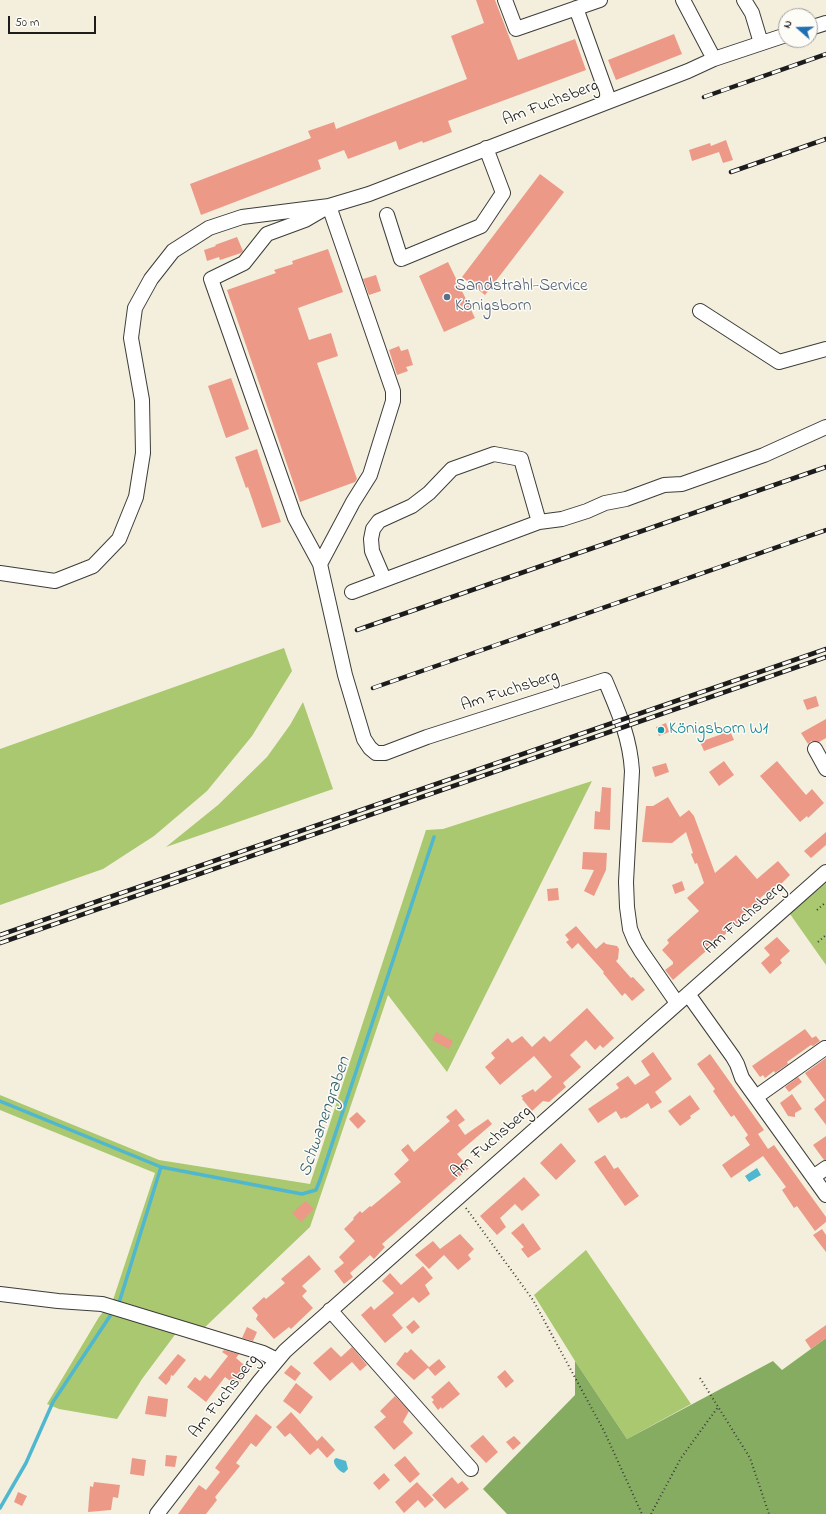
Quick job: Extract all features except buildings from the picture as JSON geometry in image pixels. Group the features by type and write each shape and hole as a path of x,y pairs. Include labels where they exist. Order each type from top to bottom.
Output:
{"street":[{"path":"505,0 516,29 570,6 600,0"},
{"path":"683,0 714,59"},
{"path":"744,0 752,13 761,43"},
{"path":"570,6 609,100"},
{"name":"Am Fuchsberg","path":"329,206 369,194 609,100 688,71 714,59 778,38"},
{"path":"387,215 401,259 481,226 503,193 486,148"},
{"path":"320,564 370,475 393,401 393,391 329,206"},
{"path":"320,564 295,518 211,279 244,263 267,234 305,220 329,206"},
{"path":"0,573 55,580 93,566 119,539 136,497 143,453 142,400 131,338 135,308 151,279 173,252 209,228 242,217 329,206"},
{"path":"700,311 779,362 826,349"},
{"path":"352,592 539,522 562,519 587,511 605,503 626,499 664,485 682,484 764,456 826,427"},
{"path":"384,579 372,551 371,539 374,529 379,521 412,506 429,493 452,469 494,454 521,459 539,522"},
{"name":"Am Fuchsberg","path":"320,564 345,675 364,739 370,748 376,753 385,753 427,737 605,680 628,740 631,755 632,771 626,882 627,908 630,929 635,941 641,951 733,1057 742,1078 826,1195"},
{"path":"815,748 826,770"},
{"name":"Am Fuchsberg","path":"157,1514 277,1360 295,1342 826,872"},
{"path":"756,1097 825,1048"},
{"path":"813,1177 826,1168"},
{"path":"0,1294 58,1301 102,1304 263,1352 277,1360"},
{"path":"330,1310 471,1470"}],"path":[{"path":"817,910 826,902"},
{"path":"818,942 826,936"},
{"path":"458,1197 534,1300 604,1431 642,1514"},
{"path":"700,1378 750,1458 770,1514"},
{"path":"651,1514 681,1458 718,1408"}],"green space":[{"path":"284,648 292,671 252,736 207,791 154,836 103,869 0,905 0,749"},
{"path":"303,702 333,789 166,847 218,805 267,757 290,725"},
{"path":"592,781 447,1072 388,995 310,1227 203,1329 177,1332 142,1379 117,1419 59,1409 47,1404 99,1317 113,1300 155,1173 0,1110 0,1095 159,1160 310,1184 426,830 443,829"},
{"path":"826,883 826,965 790,914"},
{"path":"586,1250 691,1404 627,1439 575,1361 534,1295"},
{"path":"826,1338 826,1514 507,1514 483,1489 575,1395 575,1361 627,1439 773,1361 782,1370"}],"water":[{"path":"757,1168 761,1175 749,1182 745,1176"},
{"path":"336,1458 346,1461 348,1469 344,1473 336,1466 334,1460"}],"waterway":[{"name":"Schwanengraben","path":"119,1303 161,1167 302,1194 316,1190 434,837"},
{"path":"0,1101 161,1167"},
{"name":"Schwanengraben","path":"0,1508 26,1463 53,1402 112,1313"}],"railway":[{"path":"704,97 826,54"},
{"path":"731,172 826,139"},
{"path":"357,630 826,467"},
{"path":"373,688 826,530"},
{"path":"0,935 826,649"},
{"path":"0,943 826,657"}],"place":[{"name":"Sandstrahl-Service Königsborn","path":"447,297"},
{"name":"Königsborn W1","path":"661,730"}]}
